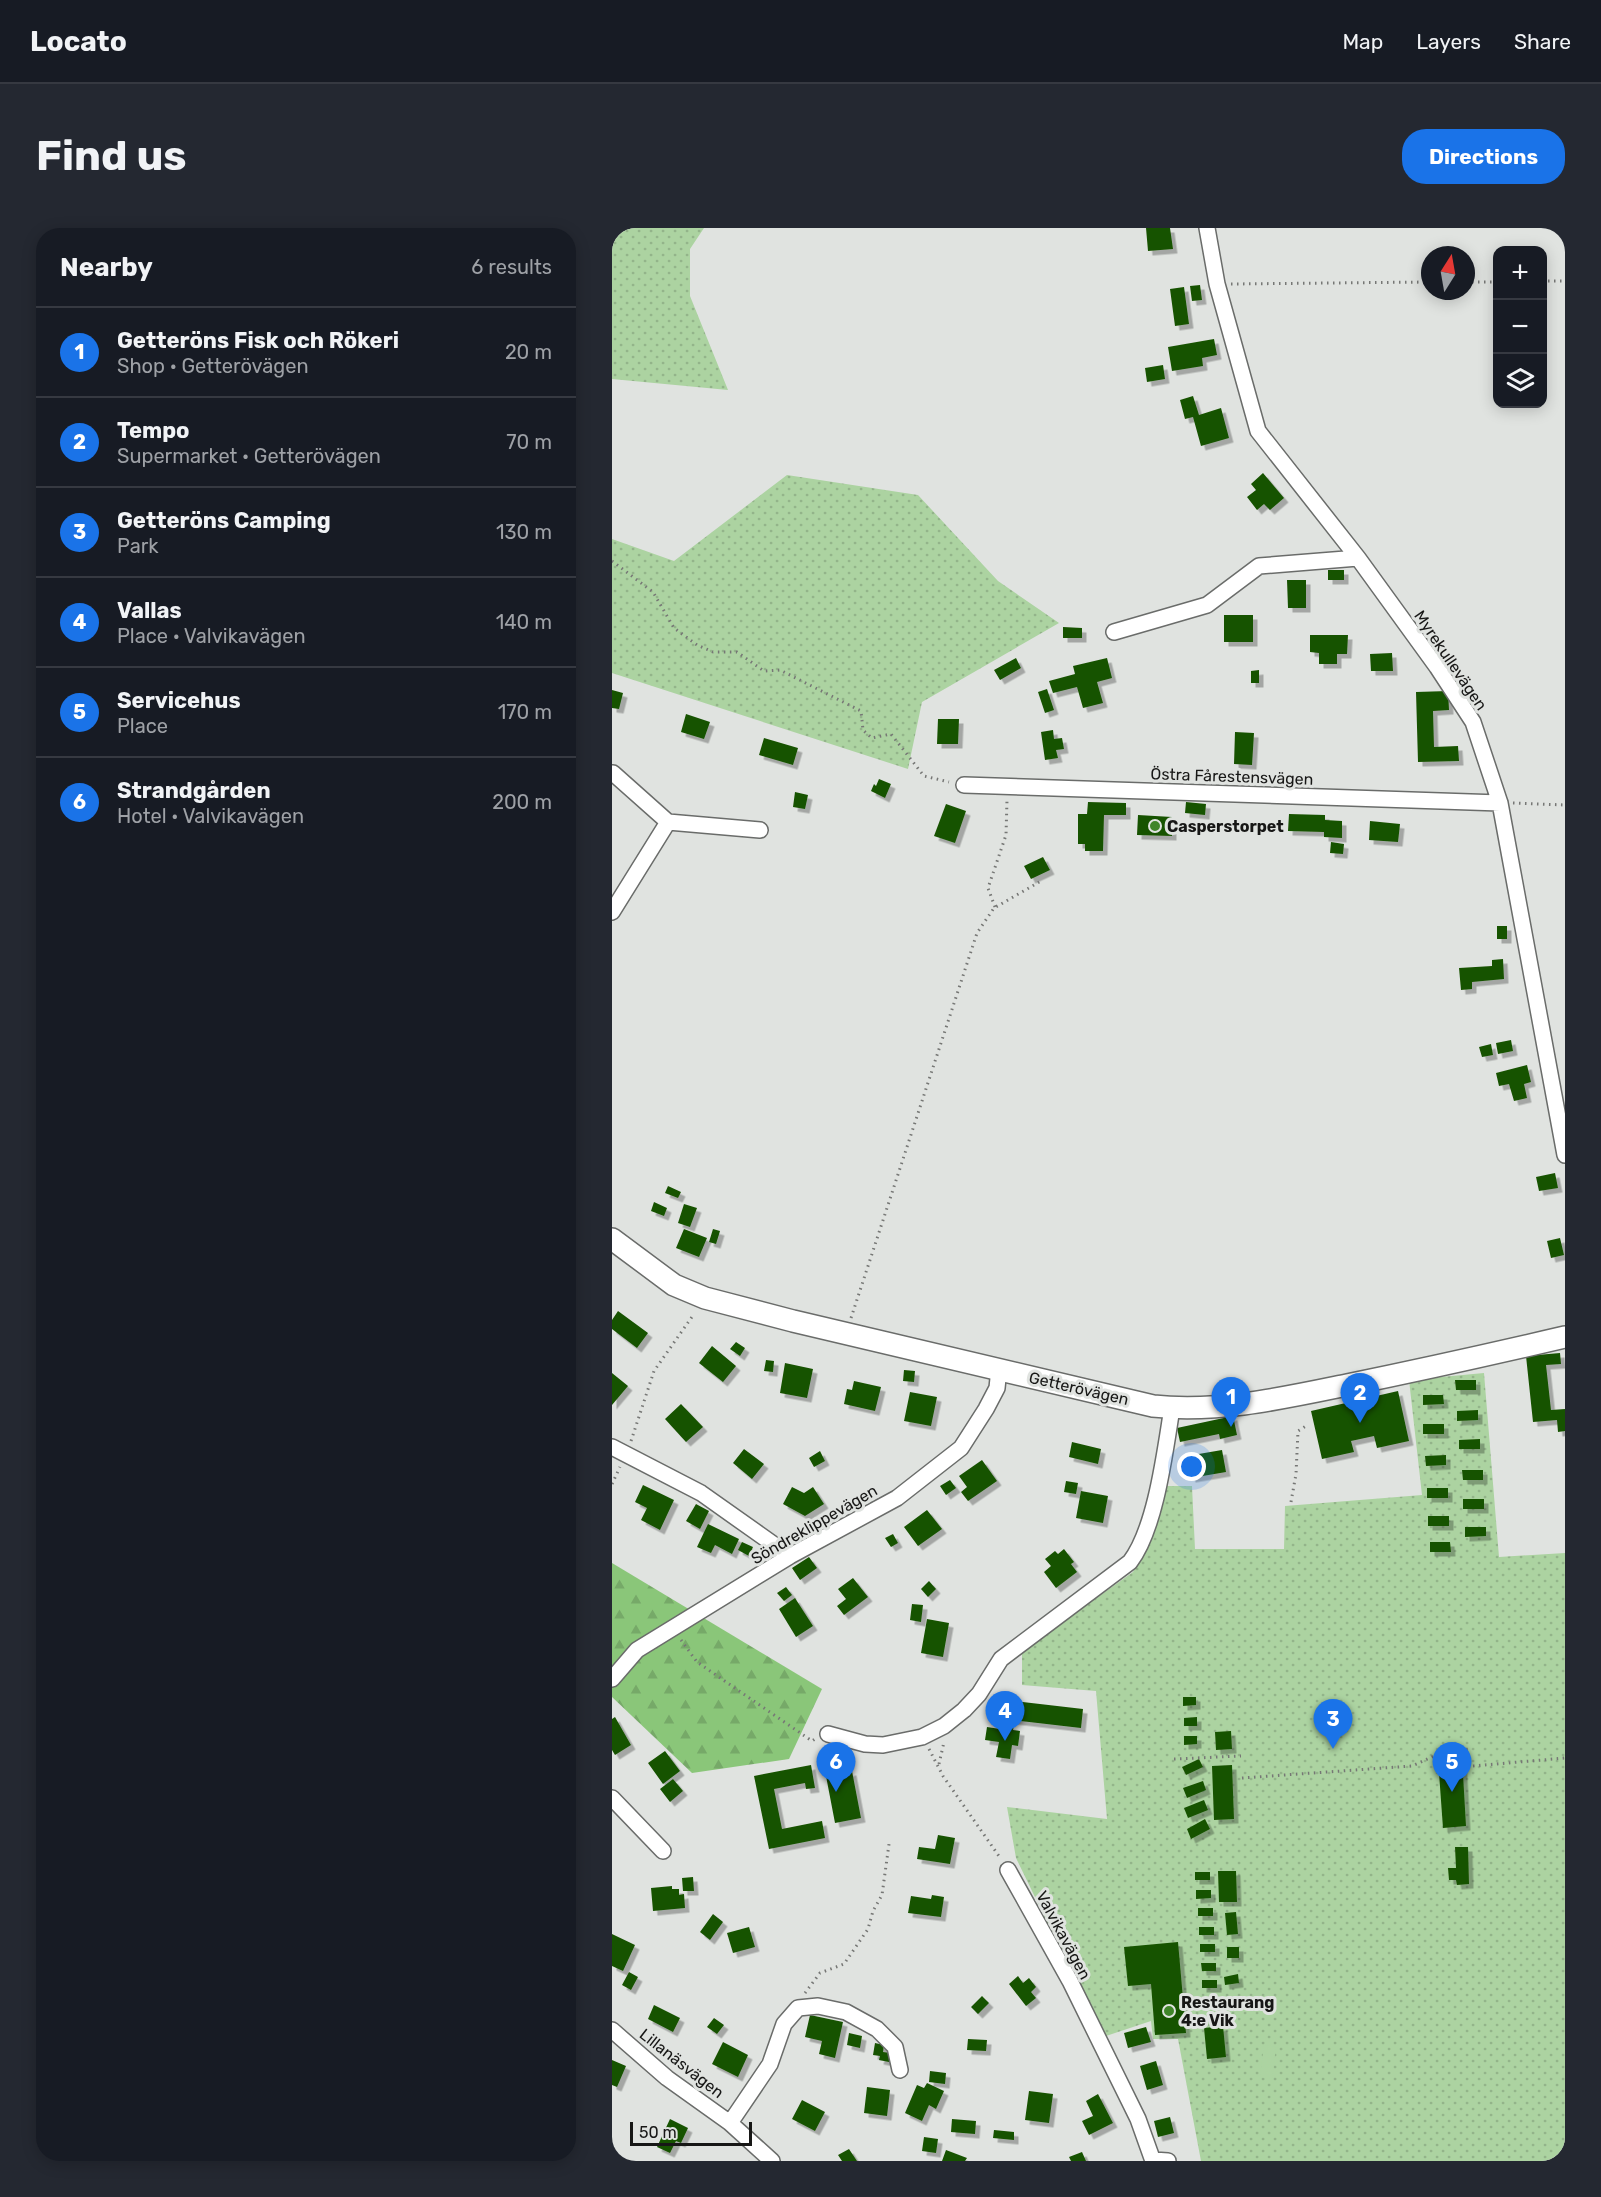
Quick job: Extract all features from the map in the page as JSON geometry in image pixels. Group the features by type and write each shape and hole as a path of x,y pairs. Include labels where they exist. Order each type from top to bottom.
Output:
{"street":[{"name":"Myrekullevägen","path":"1208,228 1217,284 1258,431 1358,558 1437,667 1473,722 1500,802 1565,1155"},
{"path":"1114,632 1207,605 1259,566 1358,558"},
{"path":"613,773 668,822 760,830"},
{"name":"Östra Fårestensvägen","path":"964,785 1500,802"},
{"path":"612,912 668,822"},
{"name":"Getterövägen","path":"612,1239 674,1285 705,1298 846,1334 1154,1406 1172,1408 1212,1407 1300,1395 1565,1337"},
{"name":"Söndreklippevägen","path":"612,1679 637,1650 790,1556 897,1498 961,1448 997,1388 999,1370"},
{"path":"828,1734 864,1744 883,1745 922,1737 944,1726 979,1694 1001,1659 1130,1562 1138,1552 1149,1523 1172,1408"},
{"path":"619,1451 701,1493 790,1556"},
{"path":"612,1798 663,1851"},
{"name":"Valvikavägen","path":"1008,1870 1070,1981 1138,2119 1153,2161"},
{"path":"800,2007 818,2006 846,2012 877,2029 895,2047 900,2070"},
{"name":"Lillanäsvägen","path":"730,2123 770,2064 784,2025 800,2007"},
{"name":"Lillanäsvägen","path":"612,2030 667,2078 730,2123 772,2161"},
{"path":"1153,2161 1168,2161"}],"path":[{"path":"1547,281 1565,281"},
{"path":"1217,284 1421,282"},
{"path":"1475,282 1493,282"},
{"path":"612,561 653,592 674,628 697,645 713,652 737,652 764,671 780,670 861,711 863,730 872,738 891,734 924,776 964,785"},
{"path":"995,907 988,888 1006,835 1007,787"},
{"path":"1500,802 1565,805"},
{"path":"846,1334 977,933 995,907 1041,881"},
{"path":"619,1451 654,1371 705,1298"},
{"path":"1291,1502 1296,1474 1298,1431 1306,1426"},
{"path":"673,1629 697,1662 747,1698 812,1741 828,1734"},
{"path":"922,1737 939,1764 943,1776 1008,1870"},
{"path":"1242,1778 1412,1767 1445,1751 1471,1749"},
{"path":"1174,1759 1241,1756"},
{"path":"1473,1766 1565,1758"},
{"path":"800,2007 802,1996 820,1974 844,1964 868,1929 873,1911 882,1895 889,1844"}],"green space":[{"path":"612,228 704,228 690,249 690,296 728,390 612,379"},
{"path":"787,475 918,495 998,581 1059,623 922,702 908,769 612,673 612,539 674,561"},
{"path":"1484,1373 1499,1557 1565,1553 1565,2161 1201,2161 1178,2039 1153,2039 1151,2021 1103,2037 1016,1858 1007,1807 1107,1819 1096,1691 1022,1685 1022,1651 1133,1572 1156,1528 1167,1486 1192,1486 1195,1549 1284,1549 1285,1506 1422,1495 1409,1380"},
{"path":"612,1563 822,1689 789,1759 692,1773 612,1697"},
{"path":"1264,2045 1276,2047 1272,2079 1260,2077"}],"building":[{"path":"1146,228 1170,228 1173,249 1148,251"},
{"path":"1200,285 1202,300 1192,301 1190,286"},
{"path":"1184,287 1189,324 1175,326 1170,289"},
{"path":"1214,339 1217,355 1202,358 1203,366 1172,371 1168,347"},
{"path":"1163,365 1165,379 1147,382 1145,368"},
{"path":"1193,396 1199,415 1221,408 1229,438 1201,446 1193,417 1185,419 1180,400"},
{"path":"1263,473 1284,498 1270,510 1264,504 1257,510 1247,497 1256,490 1251,484"},
{"path":"1328,570 1344,570 1344,580 1328,580"},
{"path":"1287,580 1306,580 1306,608 1288,608"},
{"path":"1224,615 1253,615 1253,642 1224,642"},
{"path":"1063,627 1082,628 1082,638 1063,638"},
{"path":"1310,635 1348,635 1347,654 1337,654 1337,664 1319,664 1319,653 1310,652"},
{"path":"1392,653 1393,671 1371,671 1370,654"},
{"path":"1016,658 1021,668 1000,680 994,670"},
{"path":"1107,658 1112,678 1097,682 1103,703 1083,708 1077,687 1053,693 1049,681 1075,674 1073,666"},
{"path":"1259,670 1259,683 1251,683 1251,671"},
{"path":"1047,689 1054,710 1045,713 1038,692"},
{"path":"612,690 623,693 619,709 612,708"},
{"path":"1448,691 1449,710 1433,711 1434,747 1458,746 1459,761 1418,762 1416,692"},
{"path":"686,714 710,722 704,739 681,732"},
{"path":"938,719 959,719 958,744 937,744"},
{"path":"1053,730 1054,739 1062,738 1064,749 1056,750 1058,758 1045,760 1041,732"},
{"path":"1235,732 1254,733 1252,765 1234,764"},
{"path":"764,738 798,748 793,765 759,755"},
{"path":"879,779 891,784 885,798 871,791"},
{"path":"795,792 808,795 805,809 793,807"},
{"path":"1088,802 1126,803 1126,815 1104,815 1103,851 1085,851 1085,844 1078,844 1078,814 1087,814"},
{"path":"1186,802 1206,804 1205,815 1185,813"},
{"path":"946,804 966,811 955,843 934,836"},
{"path":"1289,814 1325,815 1325,820 1342,821 1342,838 1324,837 1324,832 1288,831"},
{"name":"Casperstorpet","path":"1138,815 1172,817 1172,836 1137,835"},
{"path":"1370,821 1400,824 1398,842 1369,840"},
{"path":"1331,842 1344,844 1343,854 1330,853"},
{"path":"1043,857 1050,870 1031,879 1024,866"},
{"path":"1497,926 1507,926 1507,939 1497,939"},
{"path":"1503,959 1504,979 1472,982 1472,989 1461,990 1459,968 1492,966 1492,960"},
{"path":"1511,1040 1513,1051 1498,1054 1496,1043"},
{"path":"1491,1044 1493,1055 1482,1057 1479,1047"},
{"path":"1527,1065 1531,1082 1524,1084 1527,1098 1514,1101 1509,1084 1499,1086 1496,1073"},
{"path":"1555,1173 1558,1188 1539,1191 1536,1177"},
{"path":"668,1186 681,1192 678,1198 665,1193"},
{"path":"654,1202 667,1208 664,1216 651,1211"},
{"path":"684,1204 697,1208 690,1227 678,1223"},
{"path":"684,1229 707,1238 699,1257 676,1248"},
{"path":"713,1229 720,1231 716,1244 709,1242"},
{"path":"1560,1238 1564,1255 1551,1258 1547,1241"},
{"path":"618,1311 648,1333 637,1348 612,1329 612,1320"},
{"path":"736,1342 745,1348 740,1356 730,1349"},
{"path":"712,1346 736,1366 723,1382 699,1363"},
{"path":"1560,1353 1561,1364 1546,1365 1551,1410 1565,1409 1565,1431 1558,1432 1557,1420 1533,1422 1526,1356"},
{"path":"766,1360 774,1361 773,1372 764,1371"},
{"path":"785,1363 813,1369 807,1398 780,1393"},
{"path":"904,1370 915,1371 914,1382 903,1381"},
{"path":"612,1373 628,1386 612,1405"},
{"path":"1455,1380 1476,1380 1476,1390 1456,1390"},
{"path":"854,1381 881,1387 875,1411 844,1404 847,1389 852,1390"},
{"path":"1398,1391 1409,1441 1377,1448 1374,1436 1351,1441 1354,1452 1322,1459 1311,1411"},
{"path":"910,1392 937,1397 931,1426 904,1421"},
{"path":"1423,1395 1443,1395 1444,1404 1423,1405"},
{"path":"681,1404 703,1427 686,1442 665,1419"},
{"path":"1478,1410 1478,1420 1457,1421 1457,1411"},
{"path":"1233,1416 1237,1435 1220,1439 1219,1434 1180,1442 1177,1428"},
{"path":"1423,1424 1444,1424 1444,1434 1423,1434"},
{"path":"1480,1439 1480,1449 1459,1449 1459,1440"},
{"path":"1072,1442 1101,1449 1098,1464 1069,1457"},
{"path":"744,1449 764,1464 752,1479 733,1463"},
{"path":"1222,1450 1226,1472 1191,1478 1187,1456"},
{"path":"820,1451 825,1461 814,1467 809,1458"},
{"path":"1446,1455 1446,1465 1426,1466 1425,1456"},
{"path":"982,1460 997,1481 968,1501 961,1492 967,1487 959,1476"},
{"path":"1462,1470 1483,1470 1483,1480 1463,1480"},
{"path":"950,1480 956,1488 946,1495 940,1486"},
{"path":"1066,1481 1078,1483 1076,1494 1064,1492"},
{"path":"643,1485 674,1500 660,1530 641,1520 647,1508 635,1502"},
{"path":"792,1487 804,1493 813,1487 824,1504 805,1516 783,1504"},
{"path":"1427,1488 1448,1488 1448,1498 1427,1498"},
{"path":"1081,1491 1108,1496 1103,1523 1076,1518"},
{"path":"1463,1499 1484,1499 1484,1509 1463,1509"},
{"path":"696,1504 709,1511 700,1529 686,1521"},
{"path":"927,1510 942,1529 918,1546 904,1527"},
{"path":"1428,1516 1449,1516 1449,1526 1428,1526"},
{"path":"708,1524 739,1539 732,1554 715,1545 711,1553 697,1547"},
{"path":"1465,1527 1486,1527 1486,1536 1465,1537"},
{"path":"893,1534 898,1543 891,1547 885,1538"},
{"path":"742,1542 753,1547 749,1556 738,1550"},
{"path":"1430,1542 1450,1542 1451,1552 1430,1552"},
{"path":"1064,1549 1074,1562 1071,1564 1077,1572 1056,1588 1044,1572 1051,1566 1045,1559 1055,1551 1058,1554"},
{"path":"809,1557 817,1568 800,1580 792,1568"},
{"path":"853,1578 868,1597 844,1615 837,1606 846,1599 838,1589"},
{"path":"929,1581 936,1589 928,1597 921,1589"},
{"path":"786,1587 792,1595 784,1601 777,1593"},
{"path":"795,1598 813,1626 796,1637 779,1609"},
{"path":"912,1604 923,1605 921,1622 910,1620"},
{"path":"927,1619 949,1623 943,1657 921,1653"},
{"path":"1183,1697 1196,1697 1196,1705 1183,1706"},
{"path":"1014,1701 1083,1709 1081,1728 1012,1720"},
{"path":"615,1717 631,1745 615,1755 612,1750 612,1719"},
{"path":"1197,1717 1197,1726 1184,1726 1184,1718"},
{"path":"1001,1724 1014,1726 1013,1730 1020,1731 1018,1746 1012,1745 1010,1759 996,1757 999,1742 985,1740 987,1727 1000,1729"},
{"path":"1231,1731 1232,1749 1216,1750 1215,1732"},
{"path":"1184,1736 1197,1736 1197,1744 1184,1745"},
{"path":"665,1751 680,1771 663,1784 648,1763"},
{"path":"1462,1757 1466,1826 1443,1828 1438,1759"},
{"path":"1199,1759 1203,1767 1186,1775 1182,1767"},
{"path":"811,1765 815,1788 806,1789 805,1783 774,1789 782,1829 822,1821 825,1838 769,1849 754,1776"},
{"path":"1232,1765 1234,1819 1214,1820 1212,1766"},
{"path":"852,1771 861,1818 835,1823 826,1776"},
{"path":"673,1779 683,1791 670,1802 660,1789"},
{"path":"1203,1781 1206,1790 1187,1798 1183,1788"},
{"path":"1204,1800 1208,1810 1188,1818 1184,1808"},
{"path":"1205,1819 1210,1829 1191,1839 1187,1829"},
{"path":"938,1835 955,1838 950,1864 917,1859 919,1847 935,1849"},
{"path":"1455,1847 1468,1847 1469,1884 1457,1885 1456,1880 1449,1880 1448,1868 1456,1868"},
{"path":"1218,1871 1236,1871 1237,1902 1219,1902"},
{"path":"1195,1872 1210,1872 1210,1880 1195,1880"},
{"path":"693,1877 694,1891 683,1891 682,1878"},
{"path":"672,1886 672,1889 679,1889 679,1895 684,1894 685,1908 653,1911 651,1888"},
{"path":"1196,1890 1211,1890 1211,1898 1196,1899"},
{"path":"932,1895 944,1897 941,1917 908,1913 911,1896 931,1899"},
{"path":"1198,1908 1213,1908 1213,1916 1198,1916"},
{"path":"1236,1912 1238,1934 1227,1935 1225,1913"},
{"path":"713,1914 723,1922 710,1940 700,1932"},
{"path":"749,1927 755,1947 733,1953 727,1933"},
{"path":"1199,1927 1214,1927 1214,1935 1199,1935"},
{"path":"612,1934 635,1945 623,1971 612,1966"},
{"path":"1178,1942 1186,2033 1155,2035 1151,1984 1128,1986 1124,1947"},
{"path":"1200,1944 1215,1944 1215,1952 1200,1952"},
{"path":"1227,1947 1239,1947 1239,1958 1227,1958"},
{"path":"1201,1963 1216,1963 1216,1971 1202,1971"},
{"path":"629,1972 638,1977 631,1990 622,1985"},
{"path":"1238,1974 1239,1983 1225,1985 1224,1977"},
{"path":"1018,1976 1023,1983 1029,1978 1036,1987 1031,1992 1036,1998 1026,2006 1009,1984"},
{"path":"1202,1980 1217,1980 1217,1988 1202,1988"},
{"path":"982,1996 989,2003 978,2014 971,2007"},
{"path":"654,2005 680,2018 673,2032 648,2019"},
{"path":"810,2015 843,2022 835,2058 819,2054 822,2041 805,2037"},
{"path":"714,2018 724,2025 717,2034 707,2027"},
{"path":"1223,2026 1226,2057 1207,2059 1204,2028"},
{"path":"1146,2027 1151,2042 1128,2048 1124,2033"},
{"path":"849,2033 862,2036 860,2048 847,2045"},
{"path":"968,2039 987,2040 986,2051 967,2050"},
{"path":"723,2042 748,2055 738,2077 712,2064"},
{"path":"875,2043 884,2045 883,2052 890,2053 889,2062 879,2060 880,2056 873,2055"},
{"path":"612,2060 626,2066 617,2087 612,2085"},
{"path":"1156,2061 1163,2085 1147,2090 1140,2066"},
{"path":"930,2071 946,2073 945,2084 929,2082"},
{"path":"927,2083 944,2091 936,2109 929,2105 922,2121 905,2113 917,2085 924,2088"},
{"path":"867,2087 890,2090 887,2116 864,2113"},
{"path":"1029,2091 1053,2094 1049,2123 1025,2120"},
{"path":"1098,2094 1113,2123 1089,2135 1082,2121 1093,2116 1086,2101"},
{"path":"802,2100 825,2112 815,2131 792,2119"},
{"path":"1170,2117 1174,2133 1158,2137 1154,2121"},
{"path":"670,2119 688,2128 681,2143 676,2141 670,2153 657,2147"},
{"path":"952,2119 976,2121 975,2134 951,2132"},
{"path":"994,2130 1014,2132 1014,2140 993,2138"},
{"path":"924,2137 938,2139 936,2153 922,2151"},
{"path":"849,2149 857,2161 842,2161 838,2155"},
{"path":"946,2150 967,2158 965,2161 942,2161"},
{"path":"1082,2152 1086,2161 1071,2161 1069,2157"}],"place":[{"name":"Casperstorpet","path":"1155,826"},
{"name":"Tempo","path":"1360,1423"},
{"name":"Getteröns Fisk och Rökeri","path":"1231,1427"},
{"name":"Vallas","path":"1005,1741"},
{"name":"Getteröns Camping","path":"1333,1749"},
{"name":"Strandgården","path":"836,1792"},
{"name":"Servicehus","path":"1452,1792"},
{"name":"Restaurang 4:e Vik","path":"1169,2011"}]}
